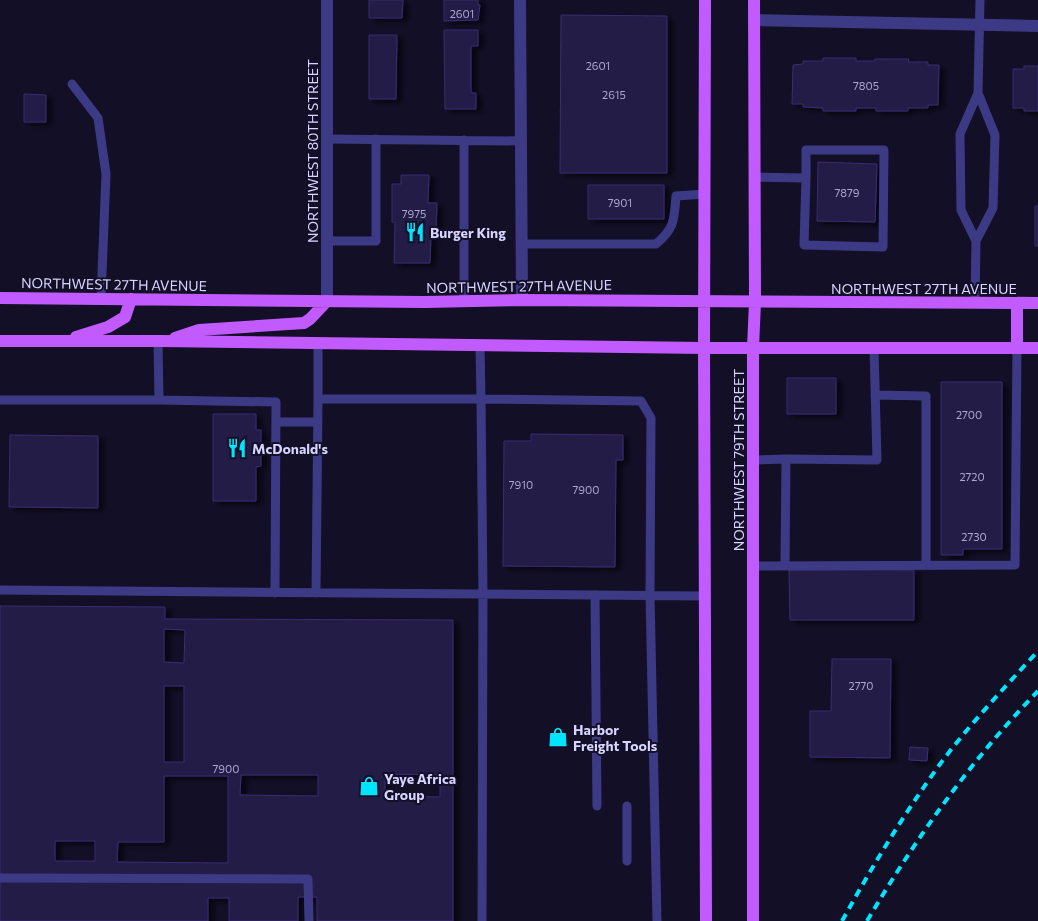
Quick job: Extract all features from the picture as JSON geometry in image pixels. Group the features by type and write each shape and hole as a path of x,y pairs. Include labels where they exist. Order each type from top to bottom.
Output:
{"main road":[{"path":"705,0 704,596 706,921"},
{"name":"NORTHWEST 79TH STREET","path":"753,921 754,0"},
{"name":"NORTHWEST 27TH AVENUE","path":"0,298 1038,304"},
{"path":"64,341 108,327 125,316 131,299"},
{"path":"163,341 199,330 304,323 310,320 327,301"},
{"path":"1017,304 1017,348"},
{"path":"0,341 163,341 704,348 1038,348"}],"street":[{"name":"NORTHWEST 80TH STREET","path":"327,0 327,301"},
{"path":"520,0 522,300"},
{"path":"754,20 1038,26"}],"lane":[{"path":"976,241 961,210 960,134 978,93 980,0"},
{"path":"72,84 98,118 106,174 101,299"},
{"path":"975,304 976,241 993,208 994,135 978,93"},
{"path":"327,139 521,141"},
{"path":"327,241 376,241 376,139"},
{"path":"464,140 464,302"},
{"path":"806,150 884,150 883,247 804,245 806,178 806,150"},
{"path":"754,177 806,178"},
{"path":"522,244 656,244 668,234 674,221 676,196 705,194"},
{"path":"160,400 163,341"},
{"path":"316,593 318,344"},
{"path":"480,345 483,594 482,921"},
{"path":"753,460 877,460 874,348"},
{"path":"753,566 1015,565 1017,348"},
{"path":"875,395 926,396 926,564"},
{"path":"318,399 641,401 651,418 650,595 657,921"},
{"path":"0,400 276,402 275,592"},
{"path":"276,422 318,422"},
{"path":"786,459 786,565"},
{"path":"0,590 704,596"},
{"path":"595,595 597,806"},
{"path":"627,806 627,861"},
{"path":"0,878 308,879 309,921"}],"building":[{"path":"369,0 403,0 402,18 369,18"},
{"path":"444,0 478,0 478,5 480,5 478,20 444,21"},
{"path":"561,15 667,16 667,173 560,173"},
{"path":"444,30 478,30 478,46 471,46 471,93 476,93 476,109 445,109"},
{"path":"369,35 397,35 396,99 369,99"},
{"path":"823,58 856,58 856,61 909,59 908,62 928,62 928,65 939,65 938,105 928,105 928,108 908,108 908,111 876,111 876,108 856,108 856,111 823,111 823,108 803,107 803,104 792,104 793,65 803,64 803,61 823,61"},
{"path":"1024,66 1038,66 1038,111 1024,111 1024,108 1013,108 1013,69 1024,69"},
{"path":"24,94 46,95 46,122 24,122"},
{"path":"818,162 877,164 875,222 817,221"},
{"path":"401,175 429,175 428,203 437,203 436,234 431,234 430,263 394,263 395,222 392,222 392,184 401,184"},
{"path":"588,185 664,185 664,219 588,219"},
{"path":"1035,206 1038,206 1038,246 1035,246"},
{"path":"787,378 836,378 836,414 787,414"},
{"path":"941,382 1002,382 1002,549 963,549 963,555 941,555"},
{"name":"McDonald's","path":"213,414 256,414 256,430 261,430 261,466 256,467 256,501 213,501"},
{"path":"531,434 623,435 623,460 616,460 615,567 503,566 504,441 531,441"},
{"path":"10,435 98,436 98,508 9,507"},
{"path":"789,570 914,570 914,620 790,620"},
{"path":"0,606 165,607 165,619 453,620 453,921 317,921 317,897 298,897 298,921 229,921 229,898 208,898 208,921 0,921","holes":["164,629 185,630 184,663 164,662","164,686 184,686 184,762 164,762","385,774 440,775 440,797 385,796","241,775 318,775 318,796 240,795","164,776 228,776 228,863 117,862 118,842 164,842","55,841 95,841 95,861 55,861"]},
{"path":"832,659 891,659 890,758 810,757 810,711 831,711"},
{"path":"910,747 928,748 927,761 909,760"}],"railway":[{"path":"842,921 890,839 943,760 977,718 1038,651"},
{"path":"867,921 925,830 967,772 1013,717 1038,691"}],"place":[{"name":"Burger King","path":"415,232"},
{"name":"McDonald's","path":"237,448"},
{"name":"Harbor Freight Tools","path":"558,737"},
{"name":"Yaye Africa Group","path":"369,786"}]}
